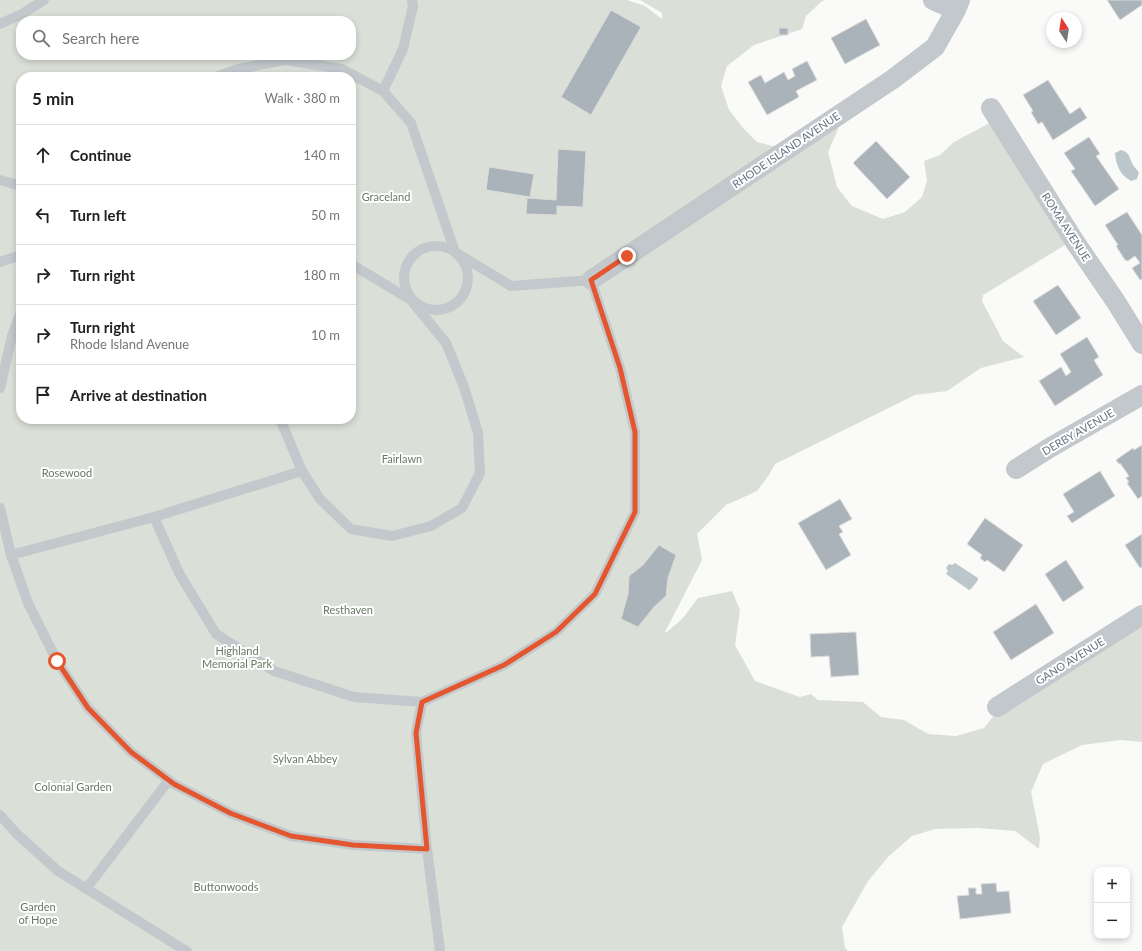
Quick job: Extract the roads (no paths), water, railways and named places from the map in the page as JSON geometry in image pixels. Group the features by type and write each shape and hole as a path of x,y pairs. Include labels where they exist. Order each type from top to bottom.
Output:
{"street":[{"path":"933,0 958,5"},
{"name":"RHODE ISLAND AVENUE","path":"591,280 893,79 935,47 958,5"},
{"name":"ROMA AVENUE","path":"991,108 1075,242 1116,302 1142,344"},
{"name":"DERBY AVENUE","path":"1016,469 1050,447 1142,395"},
{"name":"GANO AVENUE","path":"997,707 1142,615"}],"lane":[{"path":"18,16 44,0"},
{"path":"384,91 403,49 413,6 412,0"},
{"path":"0,24 16,17"},
{"path":"230,72 285,60 346,72"},
{"path":"356,77 384,91 411,122 455,252 463,260 467,270 468,281 460,300 451,307 441,310 430,310 419,306 356,267"},
{"path":"0,180 16,185"},
{"path":"154,517 179,573 216,634 274,671 354,697 422,702 504,665 556,632 595,594 635,512 635,432 620,368 591,280 510,286 446,247 425,247 415,252 408,260 404,270 403,280 406,291 411,300 446,343 464,387 478,433 480,473 462,508 431,526 392,536 351,529 320,499 302,471 282,424"},
{"path":"0,262 16,257"},
{"path":"0,388 12,336 16,325"},
{"path":"12,555 154,517 302,471"},
{"path":"0,508 12,555 28,603 57,661 88,708 131,752 170,780 230,813 291,836 353,845 427,849"},
{"path":"422,702 416,733 427,849 440,951"},
{"path":"86,889 170,780"},
{"path":"0,815 17,834 58,871 187,951"}],"park label":[{"name":"Graceland","path":"386,197"},
{"name":"Fairlawn","path":"402,459"},
{"name":"Rosewood","path":"67,473"},
{"name":"Resthaven","path":"348,610"},
{"name":"Highland Memorial Park","path":"237,657"},
{"name":"Sylvan Abbey","path":"305,759"},
{"name":"Colonial Garden","path":"73,787"},
{"name":"Buttonwoods","path":"226,887"},
{"name":"Garden of Hope","path":"38,913"}]}
